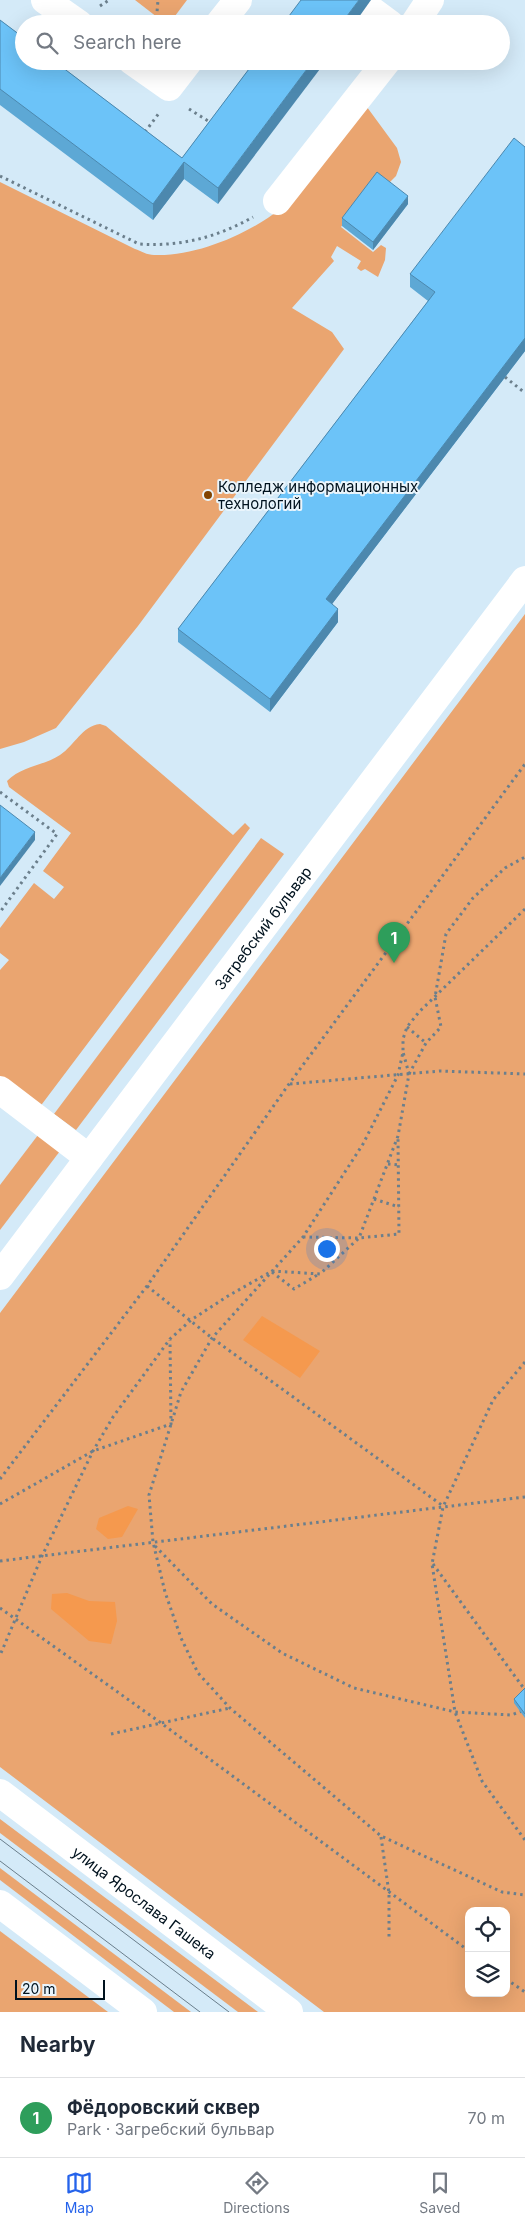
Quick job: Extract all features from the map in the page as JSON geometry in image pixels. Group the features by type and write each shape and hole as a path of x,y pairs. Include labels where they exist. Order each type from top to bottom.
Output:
{"street":[{"path":"46,0 67,15"},
{"path":"226,15 238,0"},
{"path":"420,15 430,0"},
{"path":"366,7 377,15"},
{"path":"145,70 169,87 183,70"},
{"path":"278,201 380,70"},
{"name":"Загребский бульвар","path":"0,1276 525,580"},
{"path":"0,1090 89,1158"},
{"name":"улица Ярослава Гашека","path":"0,1793 289,2012"},
{"path":"0,1904 143,2012"}],"path":[{"path":"157,15 158,0"},
{"path":"187,108 218,127"},
{"path":"0,176 139,244 160,246 204,239 266,210 278,201"},
{"path":"505,377 525,393"},
{"path":"0,1479 147,1286 290,1084 525,764"},
{"path":"0,792 57,834 0,912"},
{"path":"272,1271 294,1288 320,1274 360,1238 398,1136 409,1074 426,1043 441,1027 435,997 446,934 473,898 505,868 525,856"},
{"path":"525,909 407,1027 403,1039 403,1052 398,1074 363,1144 303,1237 212,1338 181,1392 150,1495 154,1543 165,1592 181,1638 198,1673 230,1708 381,1836 502,1892 525,1895"},
{"path":"407,1027 426,1043"},
{"path":"403,1052 409,1074"},
{"path":"290,1084 398,1074 469,1071 525,1074"},
{"path":"303,1237 360,1238 399,1234 398,1136"},
{"path":"388,1164 399,1165"},
{"path":"374,1199 399,1207"},
{"path":"1,1653 42,1556 93,1451 118,1409 170,1340 190,1320 272,1271 320,1274"},
{"path":"147,1286 212,1338 443,1506"},
{"path":"170,1340 171,1424"},
{"path":"525,1362 493,1400 443,1506 432,1564 455,1712 482,1781 525,1840"},
{"path":"0,1504 93,1451 171,1424"},
{"path":"0,1561 525,1497"},
{"path":"154,1543 212,1604 282,1653 354,1688 455,1712 511,1715 525,1710"},
{"path":"432,1564 525,1690"},
{"path":"0,1608 160,1723 465,1948"},
{"path":"111,1734 230,1708"},
{"path":"381,1836 389,1893 389,1940"},
{"path":"510,1982 525,1992"}],"shaded area":[{"path":"135,0 187,0 176,15 154,15"},
{"path":"364,103 397,148 401,162 396,176 388,184 376,178 341,227 373,252 381,245 386,248 385,260 378,277 365,269 361,271 357,268 361,261 337,246 331,257 334,261 292,308 332,332 344,349 138,626 56,728 24,742 0,749 0,182 144,253 170,255 187,252 204,248 237,235 280,209"},
{"path":"525,614 525,2012 324,2012 0,1767 0,1313"},
{"path":"100,724 106,726 233,835 245,823 250,828 39,1108 0,1078 0,970 9,960 0,953 0,928 34,883 54,899 64,887 43,871 71,833 9,787 7,781 19,772 60,755 88,728"},
{"path":"261,838 284,854 76,1130 54,1114"},
{"path":"38,1135 60,1151 0,1230 0,1185"},
{"path":"262,1316 320,1351 300,1378 243,1340"},
{"path":"128,1506 138,1509 122,1537 108,1539 96,1529 99,1518"},
{"path":"67,1593 89,1601 115,1602 117,1621 111,1644 89,1641 51,1609 52,1594"},
{"path":"0,1819 258,2012 238,2012 0,1833"},
{"path":"0,1868 191,2012 174,2012 0,1880"},
{"path":"0,1931 108,2012 0,2012"}],"building":[{"path":"301,0 359,0 348,15 290,15"},
{"path":"0,20 15,31 15,70 66,70 182,158 248,70 306,70 218,188 184,162 153,204 0,89"},
{"path":"514,138 525,147 525,338 326,599 338,609 270,699 178,629 435,292 410,274"},
{"path":"377,172 408,196 373,242 342,218"},
{"path":"0,805 35,832 0,878"},
{"path":"525,1688 525,1714 514,1699"}],"tram line":[{"path":"0,1839 229,2012"},
{"path":"0,1861 200,2012"}],"place":[{"name":"Колледж информационных технологий","path":"208,495"},
{"name":"Фёдоровский сквер","path":"394,963"}]}
